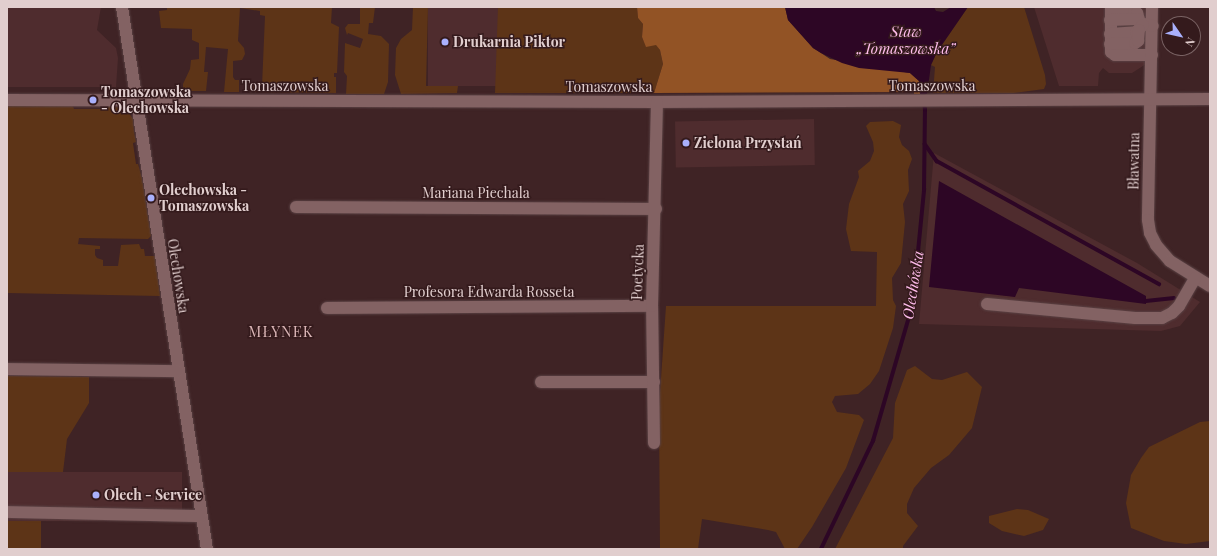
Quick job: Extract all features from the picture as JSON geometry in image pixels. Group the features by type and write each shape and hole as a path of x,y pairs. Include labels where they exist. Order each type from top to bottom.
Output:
{"street":[{"name":"Olechowska","path":"122,7 207,549"},
{"name":"Bławatna","path":"1152,7 1143,25 1152,55 1148,220 1150,233 1163,254 1170,261 1210,286"},
{"path":"1110,39 1143,25 1134,11 1110,13 1110,39 1112,52 1115,55 1152,55"},
{"name":"Tomaszowska","path":"7,100 657,102 1210,99"},
{"name":"Poetycka","path":"654,442 652,306 656,209 657,102"},
{"name":"Mariana Piechala","path":"296,208 656,209"},
{"path":"987,304 1135,318 1162,318 1172,313 1179,306 1195,278"},
{"name":"Profesora Edwarda Rosseta","path":"327,308 652,306"},
{"path":"7,369 178,371"},
{"path":"541,382 654,382"},
{"path":"7,512 201,516"}],"shaded area":[{"path":"7,7 101,7 97,30 116,48 118,58 116,87 7,87"},
{"path":"167,7 332,7 331,23 339,27 337,73 334,73 334,77 336,77 336,93 254,92 253,86 262,86 265,16 260,15 260,11 240,8 238,41 244,48 245,54 242,60 233,61 233,77 235,80 239,80 239,92 224,92 228,49 206,47 204,72 208,72 206,91 183,91 183,84 190,69 191,60 199,59 199,43 192,40 192,29 161,28 159,11 167,10"},
{"path":"360,7 375,7 373,23 369,23 368,34 381,36 389,44 388,82 384,94 346,94 347,76 344,72 345,43 360,48 363,39 348,33 347,35 345,28 348,24 360,24"},
{"path":"413,7 428,7 426,86 458,86 457,93 401,94 395,75 396,48 401,39 412,30"},
{"name":"Drukarnia Piktor","path":"428,7 498,7 498,86 428,86"},
{"path":"498,7 637,7 638,18 643,24 642,37 646,46 656,44 660,50 663,64 654,93 495,93"},
{"path":"637,7 785,7 788,20 813,48 830,59 910,73 919,81 921,87 920,94 914,94 914,92 654,93 663,64 660,50 656,45 646,47 642,37 643,24 638,18"},
{"path":"968,7 1024,7 1045,75 1046,84 1044,89 1014,93 933,93 935,67 931,65 937,52"},
{"path":"1034,7 1146,7 1146,64 1132,73 1109,73 1103,68 1099,73 1098,86 1059,86"},
{"path":"7,105 73,106 74,109 108,109 108,106 114,106 123,108 129,113 133,119 136,142 133,143 136,164 138,164 142,178 151,236 148,239 79,238 78,244 100,246 100,249 95,249 95,255 97,258 103,260 103,266 118,266 121,245 139,244 141,249 144,249 145,256 155,256 160,296 7,293"},
{"path":"814,119 815,165 676,167 675,121"},
{"path":"893,121 901,125 899,137 902,145 909,151 912,159 908,170 909,191 903,204 905,222 901,263 892,278 893,300 896,306 893,328 879,371 870,384 858,394 835,396 832,402 837,412 859,415 864,420 846,468 812,527 797,549 785,549 776,532 702,519 698,549 660,549 659,407 666,306 876,306 877,252 851,251 846,229 849,204 859,177 858,171 870,161 874,151 873,142 866,126 870,122"},
{"path":"934,153 1137,263 1200,302 1180,326 1161,331 919,324"},
{"path":"915,366 932,379 942,380 967,372 982,387 972,428 949,455 931,468 914,488 907,504 907,513 918,526 903,546 903,549 835,549 893,438 895,403 907,370"},
{"path":"7,376 89,377 89,403 67,439 63,472 7,472"},
{"path":"1210,421 1210,541 1186,544 1164,541 1131,528 1126,503 1131,475 1149,447 1200,422"},
{"name":"Olech - Service","path":"7,472 182,472 182,521 7,521"},
{"path":"1017,509 1028,510 1049,519 1043,530 1024,536 1002,531 989,523 989,516"},
{"path":"7,521 41,521 41,549 7,549"}],"water":[{"name":"Staw „Tomaszowska”","path":"785,7 934,7 936,11 943,12 951,7 968,7 937,52 931,65 927,94 920,94 921,87 919,81 910,73 859,68 842,63 813,48 788,20"},
{"path":"939,181 1146,296 1146,304 1019,288 1015,297 929,287"}],"waterway":[{"name":"Olechówka","path":"821,549 873,441 913,303 924,190 925,110 923,90"},
{"path":"925,144 937,161 1159,284"},
{"path":"1146,301 1174,298"}],"place":[{"name":"Drukarnia Piktor","path":"445,42"},
{"name":"Tomaszowska - Olechowska","path":"93,100"},
{"name":"Zielona Przystań","path":"686,143"},
{"name":"Olechowska - Tomaszowska","path":"151,198"},
{"name":"Olech - Service","path":"96,495"}],"district":[{"name":"MŁYNEK","path":"281,332"}]}
